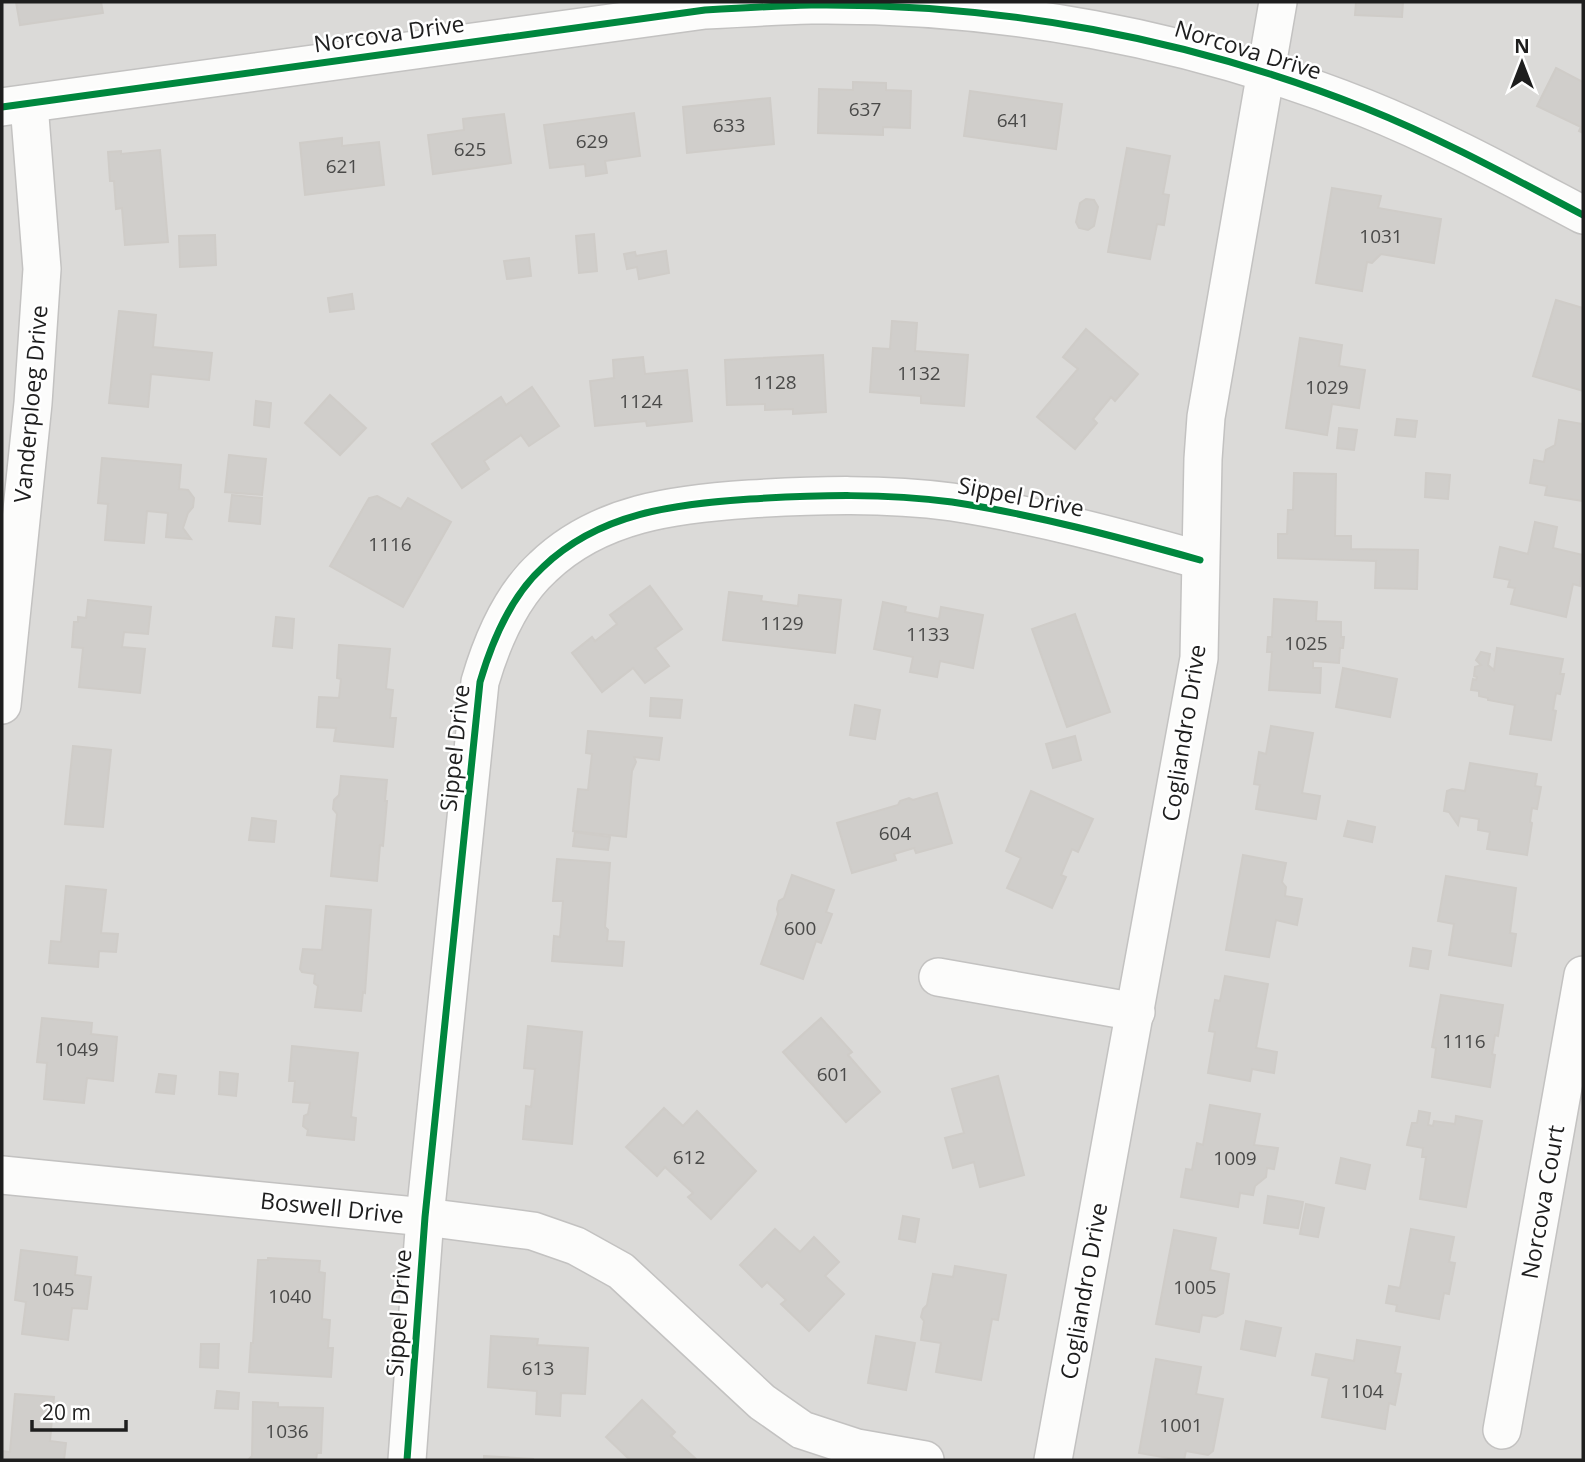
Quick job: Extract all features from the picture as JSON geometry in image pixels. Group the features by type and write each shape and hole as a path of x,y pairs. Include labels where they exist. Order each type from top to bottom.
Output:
{"street":[{"name":"Cogliandro Drive","path":"1053,1460 1199,658 1206,417 1278,2"},
{"name":"Norcova Drive","path":"15,105 705,10 811,5 934,9 1006,16 1102,31 1195,51 1266,73 1364,108 1451,145 1583,215"},
{"name":"Vanderploeg Drive","path":"2,705 33,403 42,269 15,105"},
{"name":"Sippel Drive","path":"407,1460 425,1217 480,682 494,637 520,594 542,567 573,543 619,519 663,508 711,501 815,495 950,502 1054,522 1200,560"},
{"name":"Norcova Court","path":"1502,1430 1583,975"},
{"path":"938,977 1136,1012"},
{"name":"Boswell Drive","path":"2,1175 425,1217 533,1231 576,1246 621,1271 762,1402 802,1430 857,1448 925,1460"}],"shaded area":[{"path":"2,2 1583,2 1583,1460 2,1460"}],"building":[{"path":"16,2 101,2 103,13 20,25"},
{"path":"1356,2 1403,2 1402,17 1355,15"},
{"path":"1556,68 1583,82 1583,133 1579,131 1581,127 1537,106"},
{"path":"853,82 886,83 886,90 911,91 910,128 883,127 883,135 818,133 819,89 853,90"},
{"path":"970,91 1062,104 1056,149 964,136"},
{"path":"770,98 774,144 687,153 683,107"},
{"path":"634,113 640,156 605,161 607,173 586,176 585,164 550,168 544,125"},
{"path":"504,114 511,163 433,174 428,135 464,130 463,119"},
{"path":"342,138 342,146 379,142 384,185 305,195 300,143"},
{"path":"1127,148 1170,156 1163,194 1169,195 1164,225 1157,224 1150,259 1108,252"},
{"path":"160,150 168,242 125,245 122,208 116,209 108,152 121,151 121,154"},
{"path":"1332,188 1381,196 1378,208 1441,219 1434,263 1381,254 1372,263 1367,262 1362,291 1316,283"},
{"path":"1086,199 1094,200 1098,207 1094,226 1088,230 1079,228 1076,222 1080,203"},
{"path":"594,234 597,271 579,273 576,236"},
{"path":"215,235 216,265 180,267 179,236"},
{"path":"666,251 669,273 639,279 637,267 627,269 624,254 635,252 636,256"},
{"path":"529,258 531,276 507,279 504,261"},
{"path":"352,294 354,309 330,312 328,298"},
{"path":"1556,300 1583,308 1583,391 1533,376"},
{"path":"119,311 156,315 153,347 212,353 209,380 151,374 148,407 109,403"},
{"path":"892,321 917,323 915,351 968,355 964,406 921,403 921,396 870,392 873,348 890,349"},
{"path":"1086,329 1138,374 1115,401 1111,397 1093,419 1097,423 1075,449 1037,417 1078,369 1063,357"},
{"path":"1300,338 1342,345 1339,366 1365,370 1359,408 1332,404 1327,435 1286,428"},
{"path":"823,355 826,412 793,414 793,409 765,410 765,404 727,405 725,360"},
{"path":"643,357 645,374 687,370 692,421 647,426 646,421 595,426 590,381 614,378 613,360"},
{"path":"532,387 559,426 529,446 521,435 484,461 489,469 462,488 432,444 501,397 506,405"},
{"path":"330,395 366,428 340,455 305,423"},
{"path":"256,401 271,403 269,427 254,425"},
{"path":"1397,419 1417,421 1415,437 1395,435"},
{"path":"1559,420 1583,424 1583,501 1545,495 1547,486 1530,483 1534,460 1544,462 1546,450 1555,445"},
{"path":"1339,428 1357,430 1354,450 1337,448"},
{"path":"229,455 266,459 262,495 225,492"},
{"path":"102,458 181,465 179,489 188,490 194,498 193,507 183,528 191,539 166,537 168,513 147,511 144,543 105,540 108,504 98,503"},
{"path":"1294,473 1336,474 1335,536 1351,536 1351,549 1418,550 1417,589 1375,588 1376,561 1278,558 1278,534 1287,534 1288,510 1293,510"},
{"path":"1426,473 1450,475 1448,499 1425,497"},
{"path":"232,495 262,498 260,524 229,521"},
{"path":"377,496 401,509 408,498 451,522 403,607 330,566 369,498"},
{"path":"1535,522 1557,527 1553,548 1583,555 1580,586 1573,584 1566,617 1511,604 1515,588 1508,587 1510,580 1494,577 1500,547 1528,554"},
{"path":"650,586 682,629 655,648 669,666 645,683 633,668 602,692 572,653 592,637 595,641 617,624 610,615"},
{"path":"729,592 762,596 761,601 798,606 799,595 841,600 835,653 723,640"},
{"path":"1274,599 1317,602 1316,621 1341,622 1341,637 1344,637 1339,663 1313,661 1313,668 1321,668 1320,693 1269,690 1272,652 1267,652 1268,637 1272,637"},
{"path":"88,600 151,607 148,634 124,632 122,647 145,649 140,693 79,687 83,648 72,647 74,622 78,622 78,617 86,618"},
{"path":"883,602 906,607 905,612 939,619 941,607 983,615 973,668 940,661 937,677 910,672 913,657 874,649"},
{"path":"1075,614 1110,712 1067,727 1032,629"},
{"path":"276,617 294,619 292,648 273,646"},
{"path":"339,645 390,649 386,689 393,690 390,718 396,718 393,747 334,741 336,728 317,727 319,697 339,698"},
{"path":"1497,648 1563,659 1560,674 1564,674 1560,694 1556,693 1551,740 1510,734 1515,705 1488,700 1479,696 1479,691 1471,690 1473,679 1476,680 1477,677 1474,676 1475,667 1481,665 1476,660 1481,652 1490,654 1488,665 1494,670"},
{"path":"1343,668 1397,679 1390,717 1336,707"},
{"path":"651,698 682,700 680,718 650,716"},
{"path":"855,705 880,710 875,739 850,735"},
{"path":"1271,726 1313,733 1302,793 1320,796 1316,819 1256,809 1260,785 1254,784 1259,752 1266,754"},
{"path":"588,731 662,738 659,760 634,757 636,762 632,771 626,837 573,831 578,789 588,790 592,754 586,753"},
{"path":"1075,736 1081,760 1053,768 1046,744"},
{"path":"73,746 111,750 103,827 65,824"},
{"path":"1470,763 1537,774 1535,786 1541,787 1537,809 1532,808 1527,855 1487,849 1490,832 1478,830 1479,819 1460,816 1458,825 1449,812 1444,811 1447,791 1465,791"},
{"path":"341,776 387,780 383,846 380,845 377,881 331,876 337,814 333,809 334,800 339,795"},
{"path":"1031,791 1093,819 1078,852 1072,849 1061,875 1066,877 1052,908 1007,888 1021,858 1006,851"},
{"path":"937,793 952,843 916,853 914,848 894,854 896,860 852,873 837,823 898,805 900,801 909,798 913,800"},
{"path":"252,818 276,821 274,842 249,840"},
{"path":"1348,821 1375,827 1372,842 1344,836"},
{"path":"575,832 610,837 608,850 573,846"},
{"path":"1243,855 1286,863 1282,882 1286,887 1285,896 1302,899 1297,925 1276,920 1269,957 1226,950"},
{"path":"557,859 610,863 605,927 608,930 607,941 624,942 622,966 552,961 554,936 560,937 563,901 553,901"},
{"path":"792,875 834,890 826,912 832,914 821,943 816,941 803,979 761,964 778,914 779,901 784,898"},
{"path":"1446,876 1516,888 1510,933 1516,934 1511,966 1449,955 1454,924 1438,921"},
{"path":"66,886 106,890 101,933 118,934 116,952 99,951 98,967 49,963 51,941 61,942"},
{"path":"326,906 371,910 365,993 363,992 361,1011 315,1007 318,986 314,983 315,974 302,972 300,969 303,949 322,950"},
{"path":"1413,948 1431,951 1428,969 1410,966"},
{"path":"1225,976 1268,984 1256,1048 1277,1052 1274,1073 1252,1069 1250,1081 1208,1073 1215,1032 1209,1031 1215,1000 1220,1001"},
{"path":"1441,995 1503,1005 1498,1036 1495,1035 1490,1087 1432,1077 1436,1048 1432,1047"},
{"path":"42,1018 92,1023 91,1034 117,1037 113,1081 87,1078 84,1103 44,1099 47,1063 37,1062"},
{"path":"821,1018 852,1052 848,1055 880,1092 846,1122 783,1052"},
{"path":"528,1026 582,1032 572,1144 523,1139 526,1106 531,1107 535,1069 524,1068"},
{"path":"292,1046 358,1053 351,1117 356,1118 354,1140 307,1135 308,1130 303,1126 310,1103 293,1102 295,1081 289,1081"},
{"path":"220,1072 238,1074 236,1096 219,1094"},
{"path":"159,1074 176,1076 174,1094 156,1092"},
{"path":"998,1076 1024,1175 980,1187 974,1162 953,1168 945,1138 964,1133 952,1089"},
{"path":"1210,1105 1260,1114 1254,1145 1278,1148 1274,1169 1267,1168 1266,1177 1255,1186 1253,1195 1240,1193 1238,1207 1181,1197 1186,1169 1192,1170 1197,1143 1203,1145"},
{"path":"664,1108 683,1126 697,1111 756,1171 711,1219 688,1197 693,1193 665,1167 657,1176 626,1147"},
{"path":"1419,1111 1430,1113 1428,1125 1433,1126 1434,1121 1455,1124 1456,1116 1482,1121 1466,1207 1420,1199 1426,1157 1422,1157 1423,1148 1407,1145 1412,1123 1417,1123"},
{"path":"1341,1158 1370,1165 1365,1189 1336,1183"},
{"path":"1268,1196 1303,1202 1298,1228 1264,1223"},
{"path":"1306,1204 1324,1208 1318,1237 1300,1234"},
{"path":"903,1216 919,1219 915,1242 899,1239"},
{"path":"775,1229 800,1252 814,1237 839,1262 825,1276 844,1294 809,1331 781,1304 786,1300 767,1282 762,1287 740,1265"},
{"path":"1411,1229 1454,1237 1449,1262 1455,1263 1449,1294 1444,1293 1439,1319 1396,1311 1397,1305 1386,1303 1389,1286 1400,1288"},
{"path":"1174,1230 1216,1238 1210,1270 1229,1274 1223,1313 1216,1317 1202,1315 1199,1332 1156,1324"},
{"path":"21,1250 77,1257 75,1275 91,1277 87,1309 72,1308 68,1340 22,1334 26,1302 15,1300"},
{"path":"268,1258 320,1261 319,1272 325,1273 322,1319 330,1320 328,1348 333,1348 331,1377 249,1372 258,1260"},
{"path":"955,1266 1006,1275 998,1320 992,1319 981,1380 936,1372 941,1343 921,1340 924,1321 921,1317 927,1305 933,1274 953,1277"},
{"path":"1246,1321 1281,1328 1275,1356 1241,1349"},
{"path":"491,1336 538,1339 537,1345 588,1348 585,1394 561,1393 560,1416 536,1414 537,1391 488,1387"},
{"path":"876,1336 915,1343 906,1390 868,1383"},
{"path":"1357,1340 1400,1347 1395,1373 1401,1374 1395,1405 1389,1403 1385,1429 1322,1417 1329,1378 1312,1375 1316,1354 1354,1361"},
{"path":"201,1344 219,1344 218,1368 200,1367"},
{"path":"1156,1359 1201,1367 1196,1394 1223,1399 1213,1451 1208,1455 1186,1451 1184,1460 1180,1460 1139,1453"},
{"path":"217,1391 239,1393 238,1409 215,1408"},
{"path":"15,1394 54,1397 50,1441 66,1443 64,1460 2,1460 2,1451 10,1452"},
{"path":"642,1400 675,1432 671,1436 697,1460 630,1460 606,1437"},
{"path":"253,1402 278,1403 278,1407 323,1408 321,1453 317,1453 316,1460 248,1460 252,1456"},
{"path":"484,1456 534,1459 484,1460"}],"cycle path":[{"path":"2,107 705,10 811,5 953,10 1023,18 1162,44 1298,83 1421,132 1583,215"},
{"path":"407,1460 425,1217 480,682 504,620 531,579 565,549 588,534 639,515 694,504 800,497 876,496 952,502 1046,520 1200,560"}]}
